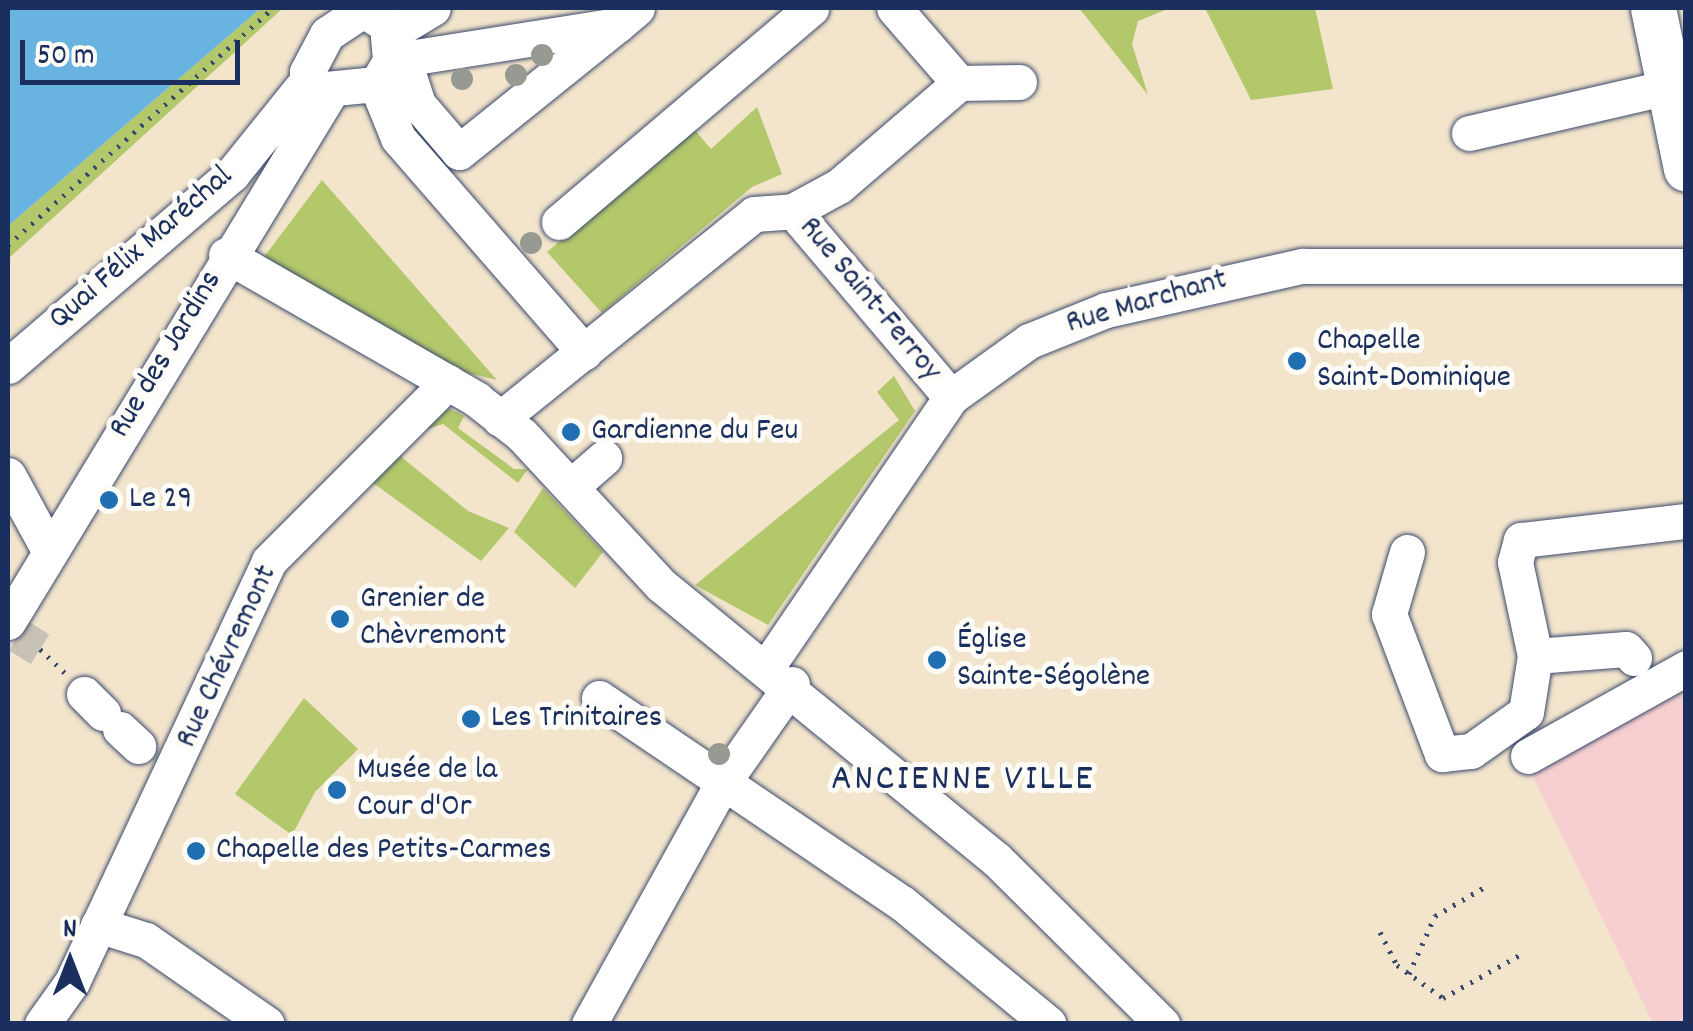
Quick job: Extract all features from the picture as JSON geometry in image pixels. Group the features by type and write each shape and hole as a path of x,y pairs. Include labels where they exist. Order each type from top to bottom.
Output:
{"main road":[{"path":"1653,8 1686,170"}],"street":[{"path":"390,61 433,8"},
{"path":"558,222 812,8"},
{"path":"894,8 959,83 1018,82"},
{"path":"584,352 398,138 390,61 377,14 350,13 327,34 319,86 390,61 627,16"},
{"path":"390,61 418,104 459,152 627,16"},
{"name":"Rue Saint-Ferroy","path":"951,397 793,211 839,186 959,83"},
{"name":"Rue des Jardins","path":"11,629 50,552 226,255 319,86"},
{"name":"Quai Félix Maréchal","path":"8,366 232,174 319,86"},
{"path":"1469,133 1670,86"},
{"path":"500,418 754,214 793,211"},
{"path":"226,255 448,382 500,418 574,484 661,585 781,674 997,860 1162,1024"},
{"name":"Rue Marchant","path":"589,1024 781,674 951,397 1069,324 1285,268 1686,266"},
{"name":"Rue Chévremont","path":"42,1024 98,925 128,736 269,561 448,382"},
{"path":"574,484 604,458"},
{"path":"8,475 50,552"},
{"path":"1407,552 1389,614 1442,754 1471,750 1526,712 1536,656 1516,562 1520,540 1686,521"},
{"path":"1536,656 1611,649 1634,658"},
{"path":"1528,756 1686,668"},
{"path":"598,698 971,953 1049,1024"},
{"path":"98,925 146,940 268,1024"}],"path":[{"path":"8,245 273,8"},
{"path":"1409,974 1435,916 1488,885"},
{"path":"1380,932 1409,974 1444,998 1525,952"}],"shaded area":[{"path":"1685,651 1685,1023 1653,1023 1516,742"}],"green space":[{"path":"261,8 283,8 8,259 8,226"},
{"path":"1079,8 1170,8 1138,21 1132,44 1148,95"},
{"path":"1205,8 1315,8 1333,89 1251,100"},
{"path":"757,107 782,174 752,187 602,313 547,252 694,129 711,149"},
{"path":"322,180 497,380 460,371 261,261"},
{"path":"894,376 915,411 768,625 695,585 899,420 877,392"},
{"path":"448,408 464,416 458,428 514,469 528,469 518,483 443,424 419,432"},
{"path":"399,455 468,511 509,528 481,561 362,475"},
{"path":"543,488 603,552 575,588 514,532"},
{"path":"304,698 358,749 315,792 292,835 235,794"}],"water":[{"path":"8,8 261,8 8,226"}],"tunnel":[{"path":"18,635 40,649"}],"place":[{"name":"Chapelle Saint-Dominique","path":"1297,361"},
{"name":"Gardienne du Feu","path":"571,432"},
{"name":"Le 29","path":"109,500"},
{"name":"Grenier de Chèvremont","path":"340,619"},
{"name":"Église Sainte-Ségolène","path":"937,660"},
{"name":"Les Trinitaires","path":"471,719"},
{"name":"Musée de la Cour d'Or","path":"337,790"},
{"name":"Chapelle des Petits-Carmes","path":"196,851"}],"district":[{"name":"ANCIENNE VILLE","path":"963,781"}]}
